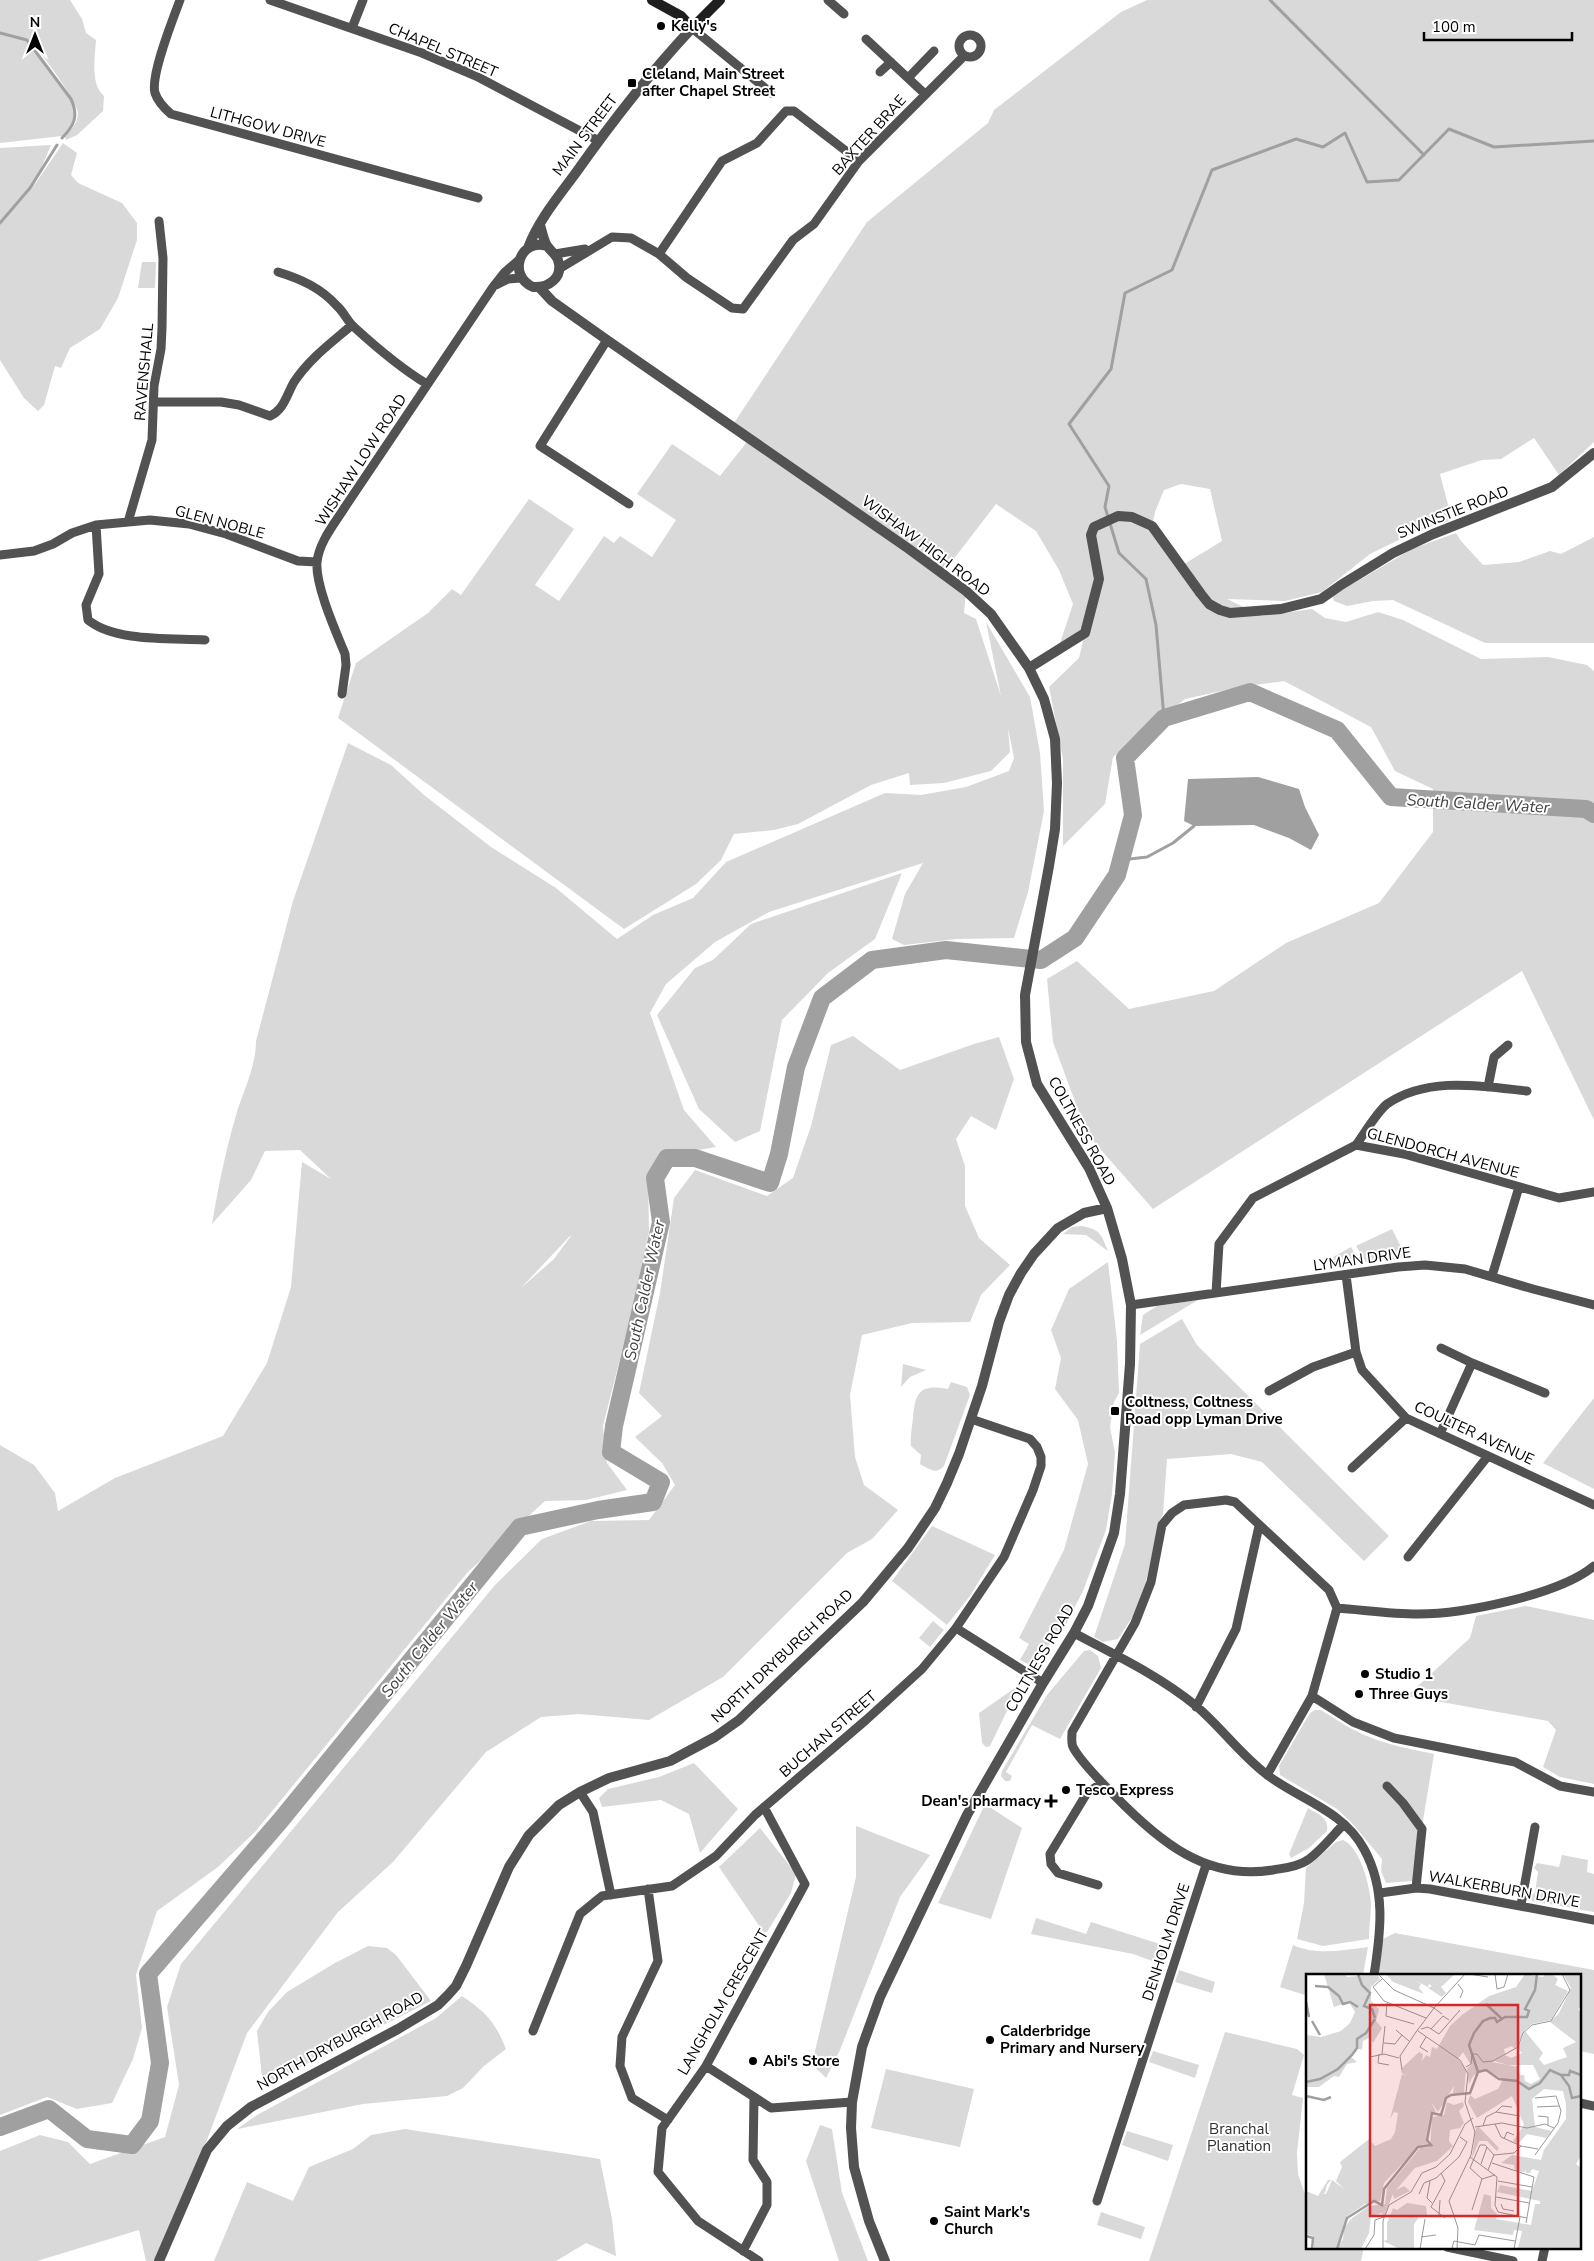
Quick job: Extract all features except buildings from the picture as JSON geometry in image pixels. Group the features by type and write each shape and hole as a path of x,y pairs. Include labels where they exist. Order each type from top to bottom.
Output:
{"main road":[{"path":"652,0 681,16 692,28"},
{"name":"MAIN STREET","path":"692,28 720,0"}],"street":[{"name":"LITHGOW DRIVE","path":"180,0 155,77 154,92 158,100 171,114 478,198"},
{"name":"CHAPEL STREET","path":"270,0 422,53 476,76 599,141"},
{"path":"352,28 363,0"},
{"path":"828,0 844,14"},
{"path":"692,28 771,92"},
{"name":"MAIN STREET","path":"519,260 528,248 540,225 599,141 627,104 692,28"},
{"path":"866,39 925,94"},
{"path":"908,78 934,51"},
{"name":"BAXTER BRAE","path":"559,269 590,248 612,237 621,237 640,242 659,254 687,278 732,308 744,309 793,240 814,224 859,162 964,56"},
{"path":"880,72 891,62"},
{"path":"659,254 722,161 757,143 783,113 791,110 828,135 859,162"},
{"name":"RAVENSHALL","path":"128,522 152,440 154,386 161,350 162,328 163,258 159,221"},
{"path":"540,225 547,246 555,254 559,269 554,281 552,301"},
{"path":"528,248 540,244 547,246"},
{"name":"BAXTER BRAE","path":"555,254 590,248"},
{"path":"519,260 520,278 529,285 540,288 554,281"},
{"name":"WISHAW LOW ROAD","path":"342,694 346,671 345,654 320,586 317,562 323,543 345,506 493,287 504,273 519,260"},
{"path":"278,272 298,278 319,289 338,306 352,325 403,369 427,384"},
{"path":"493,287 508,279 520,278"},
{"name":"WISHAW HIGH ROAD","path":"540,288 552,301 606,340 790,466 966,591 991,614 1029,668 1044,699 1055,739 1057,783 1055,829 1033,948"},
{"path":"154,402 221,402 239,405 270,416 279,410 293,383 315,356 352,325"},
{"path":"606,340 540,446 629,504"},
{"name":"SWINSTIE ROAD","path":"1029,668 1085,632 1099,579 1091,535 1094,527 1102,522 1115,518 1132,517 1152,526 1209,604 1220,610 1245,612 1281,609 1321,599 1341,584 1393,553 1433,534 1552,487 1594,453"},
{"name":"GLEN NOBLE","path":"0,555 34,551 53,544 72,533 96,525 150,520 189,524 234,537 298,561 317,562"},
{"path":"96,525 98,574 86,605 88,620 99,628 116,633 205,640"},
{"name":"COLTNESS ROAD","path":"885,2261 869,2221 854,2167 851,2128 852,2102 862,2047 880,1997 967,1815 1088,1606 1114,1533 1120,1494 1129,1373 1131,1305 1122,1258 1106,1208 1089,1168 1037,1084 1026,1042 1025,995 1033,948"},
{"path":"1488,1087 1494,1057 1508,1045"},
{"path":"1356,1145 1386,1105 1426,1087 1472,1085 1527,1091"},
{"name":"GLENDORCH AVENUE","path":"1216,1293 1219,1244 1253,1198 1356,1145 1404,1154 1559,1198 1594,1192"},
{"path":"1492,1276 1519,1187"},
{"name":"NORTH DRYBURGH ROAD","path":"159,2261 207,2150 227,2126 258,2103 398,2030 438,2005 456,1986 509,1867 529,1835 559,1806 580,1792 610,1778 670,1761 715,1737 739,1720 863,1602 908,1548 935,1508 956,1462 971,1419 999,1322 1009,1295 1021,1273 1034,1254 1058,1228 1084,1213 1106,1208"},
{"name":"LYMAN DRIVE","path":"1131,1305 1426,1265 1465,1269 1533,1290 1594,1305"},
{"name":"COULTER AVENUE","path":"1346,1275 1356,1352 1362,1370 1370,1381 1406,1418 1594,1505"},
{"path":"1441,1348 1545,1393"},
{"path":"1269,1391 1313,1367 1356,1352"},
{"path":"1440,1434 1472,1363"},
{"path":"1352,1468 1406,1418"},
{"name":"BUCHAN STREET","path":"533,2031 580,1914 602,1896 672,1886 716,1856 764,1807 922,1669 956,1628 1004,1557 1033,1490 1041,1466 1041,1457 1037,1447 1030,1439 971,1419"},
{"path":"1408,1557 1488,1456"},
{"path":"1267,1774 1312,1696 1337,1608 1329,1590 1235,1502 1226,1500 1184,1505 1172,1513 1162,1524 1148,1590 1135,1623 1072,1732 1072,1746 1102,1783 1137,1818 1165,1842 1206,1864 1229,1871 1255,1873 1286,1868 1306,1861 1344,1824"},
{"path":"1196,1707 1236,1630 1259,1526"},
{"path":"1337,1608 1418,1614 1465,1609 1544,1592 1588,1571 1594,1566"},
{"path":"956,1628 1043,1683"},
{"path":"1074,1633 1168,1685 1196,1707 1232,1744 1267,1774 1328,1810 1344,1824 1363,1847 1372,1864 1380,1893 1379,1941 1374,1974"},
{"path":"1312,1696 1353,1722 1394,1738 1515,1762 1560,1786 1594,1792"},
{"path":"1098,1885 1058,1873 1051,1864 1050,1854 1088,1793 1102,1783"},
{"path":"1387,1786 1422,1830 1416,1888"},
{"path":"580,1792 593,1812 611,1895"},
{"name":"LANGHOLM CRESCENT","path":"760,2261 698,2221 658,2172 662,2128 706,2066 805,1884 764,1807"},
{"path":"1521,1906 1535,1827"},
{"name":"DENHOLM DRIVE","path":"1097,2200 1206,1864"},
{"name":"WALKERBURN DRIVE","path":"1380,1893 1416,1888 1594,1920"},
{"path":"648,1889 658,1961 622,2037 620,2066 632,2098 668,2120"},
{"path":"706,2066 771,2108 852,2102"},
{"path":"744,2251 767,2206 767,2182 753,2160 754,2097"},
{"path":"1452,2248 1513,2261"},
{"path":"1542,2261 1545,2248"}],"green space":[{"path":"0,0 70,0 82,19 86,33 96,40 95,77 97,85 104,96 103,111 77,135 66,140 65,136 74,126 78,117 78,113 72,98 32,43 28,39 17,37 27,40 71,99 76,110 72,127 62,136 0,143"},
{"path":"1147,0 1594,0 1594,442 1559,475 1534,438 1501,459 1482,460 1440,474 1452,520 1419,530 1370,554 1322,592 1285,601 1227,599 1262,616 1312,609 1325,618 1346,622 1378,612 1403,620 1481,659 1548,657 1587,665 1594,671 1594,1120 1522,971 1153,1209 1087,1134 1053,1042 1047,979 1077,961 1129,1009 1214,991 1286,943 1379,903 1433,832 1433,789 1395,771 1371,727 1284,681 1240,687 1185,699 1113,757 1105,804 1063,846 1063,759 1049,687 1079,658 1085,633 1069,644 1060,643 1073,604 1059,570 1036,531 996,504 943,573 966,591 964,613 976,619 1001,696 986,622 1030,697 1040,753 1044,811 1028,892 1014,938 957,939 904,945 892,939 905,894 923,863 769,912 715,942 666,984 650,1013 684,1110 716,1147 662,1156 648,1174 649,1231 635,1299 603,1426 607,1463 627,1490 586,1500 545,1501 467,1573 255,1832 218,1867 157,1911 136,1975 142,2028 133,2059 112,2103 77,2109 47,2097 0,2115 0,1445 34,1465 55,1493 58,1511 115,1478 223,1436 267,1363 291,1287 302,1162 331,1179 300,1150 265,1151 251,1180 212,1224 228,1145 254,1061 256,1041 293,901 348,743 391,765 424,795 491,847 556,888 617,939 653,915 693,898 726,862 885,793 921,795 966,787 1009,771 1014,758 1008,728 1010,752 991,771 944,783 910,785 909,773 871,785 798,824 774,830 734,834 721,860 696,884 624,929 338,718 356,663 428,613 452,589 461,595 529,499 574,529 535,585 559,601 604,536 614,543 620,536 652,557 676,520 637,494 672,444 720,476 750,438 732,426 867,222 988,123 994,110 1121,12","holes":["1181,484 1210,489 1222,541 1181,566 1152,526 1155,512 1164,490","570,1236 554,1259 521,1288"]},
{"path":"63,143 77,153 71,175 78,183 122,203 137,223 137,240 118,298 100,329 70,348 61,368 55,366 44,405 38,411 24,398 0,360 0,148 51,145 33,187"},
{"path":"142,262 156,262 155,288 138,288"},
{"path":"1456,533 1483,565 1519,562 1550,551 1561,554 1594,537 1594,643 1485,643 1393,600 1373,601 1347,606 1334,601 1332,596 1412,549"},
{"path":"902,873 875,939 828,973 782,1020 760,1131 735,1142 699,1109 657,1015 695,968 713,960 751,924"},
{"path":"853,1036 900,1070 999,1037 1014,1079 996,1130 971,1116 956,1139 965,1166 965,1206 979,1238 1010,1265 981,1295 970,1322 912,1323 862,1335 850,1395 855,1457 864,1485 898,1510 872,1539 847,1553 723,1677 649,1720 579,1714 541,1717 486,1752 393,1862 338,1912 247,2033 204,2148 156,2261 146,2261 139,2230 37,2261 0,2261 0,2151 40,2135 68,2142 90,2164 165,2137 179,2085 167,2007 181,1964 495,1585 542,1539 591,1521 649,1520 675,1485 662,1463 635,1437 662,1416 639,1393 660,1293 674,1198 695,1170 767,1196 793,1178 811,1126 831,1045"},
{"path":"1082,1226 1097,1231 1104,1240 1108,1251 1086,1235 1063,1234 1072,1227"},
{"path":"1392,1229 1406,1257 1366,1262 1356,1246"},
{"path":"1351,1247 1360,1263 1338,1266 1333,1257"},
{"path":"1108,1262 1117,1341 1119,1393 1114,1402 1110,1427 1115,1453 1112,1494 1106,1530 1083,1591 1065,1626 1032,1666 1020,1660 1029,1644 1019,1638 1064,1550 1088,1464 1078,1420 1055,1389 1061,1358 1051,1330 1069,1289"},
{"path":"1198,1300 1140,1335 1143,1315 1157,1306"},
{"path":"1182,1319 1197,1345 1389,1536 1364,1561 1262,1462 1231,1454 1167,1459 1163,1514 1159,1522 1146,1582 1135,1613 1118,1639 1103,1642 1094,1637 1125,1544 1140,1344"},
{"path":"903,1364 926,1370 910,1377 901,1387"},
{"path":"951,1382 967,1387 970,1395 944,1466 935,1471 920,1464 921,1455 911,1446 914,1409 921,1392 931,1388 948,1389"},
{"path":"1594,1398 1594,1489 1543,1463"},
{"path":"932,1526 995,1555 970,1596 947,1625 892,1581"},
{"path":"1526,1606 1594,1620 1594,1784 1560,1777 1543,1767 1556,1730 1548,1721 1407,1696 1470,1638 1476,1616"},
{"path":"933,1621 944,1630 930,1647 919,1638"},
{"path":"1090,1650 1098,1656 1101,1668 1060,1739 1032,1725 1006,1772 1012,1776 1010,1781 1005,1781 1001,1776 1002,1771 1047,1695 1084,1651"},
{"path":"1015,1688 1017,1690 990,1746 986,1747 982,1743 979,1713"},
{"path":"1315,1710 1321,1710 1371,1738 1434,1754 1413,1881 1386,1883 1381,1871 1382,1859 1351,1822 1337,1809 1280,1775 1279,1766 1310,1713"},
{"path":"694,1763 738,1809 700,1853 689,1814 661,1800 602,1807 599,1798 608,1789 659,1777"},
{"path":"985,1804 1022,1828 991,1919 938,1903"},
{"path":"1308,1808 1325,1819 1327,1831 1309,1848 1291,1858 1289,1854"},
{"path":"856,1826 930,1855 900,1897 840,2050 826,2078 812,2064 856,1877"},
{"path":"760,1828 796,1874 791,1893 767,1932 764,1933 719,1867"},
{"path":"1343,1840 1349,1844 1359,1859 1369,1887 1371,1903 1369,1939 1323,1946 1297,1939 1304,1903 1306,1868 1336,1842"},
{"path":"1562,1855 1588,1860 1587,1872 1594,1874 1594,1912 1532,1901 1530,1896 1535,1893 1538,1872 1534,1868 1537,1863 1559,1867"},
{"path":"1036,1918 1086,1934 1091,1922 1166,1946 1161,1964 1133,1954 1031,1934"},
{"path":"1395,1933 1594,1970 1594,2054 1582,2051 1582,1974 1374,1974 1379,1941"},
{"path":"1293,1945 1321,1951 1340,1951 1368,1947 1363,1974 1306,1974 1306,1995 1280,1987"},
{"path":"368,1946 387,1948 396,1955 431,2001 263,2086 257,2031 268,2012 287,1992 335,1963"},
{"path":"1179,1970 1215,1982 1212,1993 1175,1982"},
{"path":"462,1996 478,2008 494,2025 506,2049 484,2066 463,2088 447,2096 363,2104 237,2129 257,2115 436,2018"},
{"name":"Branchal Planation","path":"1225,2032 1297,2049 1304,2055 1292,2095 1303,2098 1297,2153 1298,2174 1306,2197 1306,2248 1364,2248 1361,2261 1149,2261"},
{"path":"1153,2051 1199,2065 1195,2078 1149,2062"},
{"path":"886,2069 974,2089 960,2147 871,2128"},
{"path":"820,2125 832,2129 842,2193 868,2261 839,2261 806,2161"},
{"path":"405,2129 600,2159 612,2219 616,2256 586,2243 556,2261 214,2261 247,2182 293,2201 309,2167 353,2149 371,2135"},
{"path":"1127,2131 1173,2145 1168,2161 1122,2145"},
{"path":"1101,2212 1145,2227 1141,2239 1097,2225"}],"shaded area":[{"path":"1258,777 1299,789 1305,807 1319,835 1311,850 1289,838 1254,825 1194,826 1184,821 1188,779"}],"waterway":[{"path":"1270,0 1424,155"},
{"path":"0,33 27,40 71,99 75,116 70,129 62,138"},
{"path":"1164,718 1156,625 1146,579 1119,553 1105,507 1109,486 1069,424 1111,369 1125,293 1172,270 1212,170 1296,139 1323,147 1345,133 1367,182 1399,180 1449,129 1494,147 1594,141"},
{"path":"0,223 30,188 57,145"},
{"name":"South Calder Water","path":"0,2127 49,2109 87,2139 132,2145 150,2121 160,2063 148,1974 280,1821 520,1527 598,1510 653,1502 661,1482 611,1452 614,1426 661,1222 655,1178 667,1158 695,1158 770,1183 779,1154 796,1067 822,998 872,960 946,950 1041,960 1075,938 1117,875 1133,815 1125,758 1164,718 1250,692 1337,730 1391,797 1586,809 1594,814"},
{"path":"1121,860 1147,857 1173,843 1194,826"}],"place":[{"name":"Kelly's","path":"661,26"},
{"name":"Cleland, Main Street after Chapel Street","path":"632,83"},
{"name":"Coltness, Coltness Road opp Lyman Drive","path":"1115,1411"},
{"name":"Studio 1","path":"1365,1674"},
{"name":"Three Guys","path":"1359,1694"},
{"name":"Tesco Express","path":"1066,1790"},
{"name":"Dean's pharmacy","path":"1051,1801"},
{"name":"Calderbridge Primary and Nursery","path":"990,2040"},
{"name":"Abi's Store","path":"753,2061"},
{"name":"Saint Mark's Church","path":"934,2221"}]}
